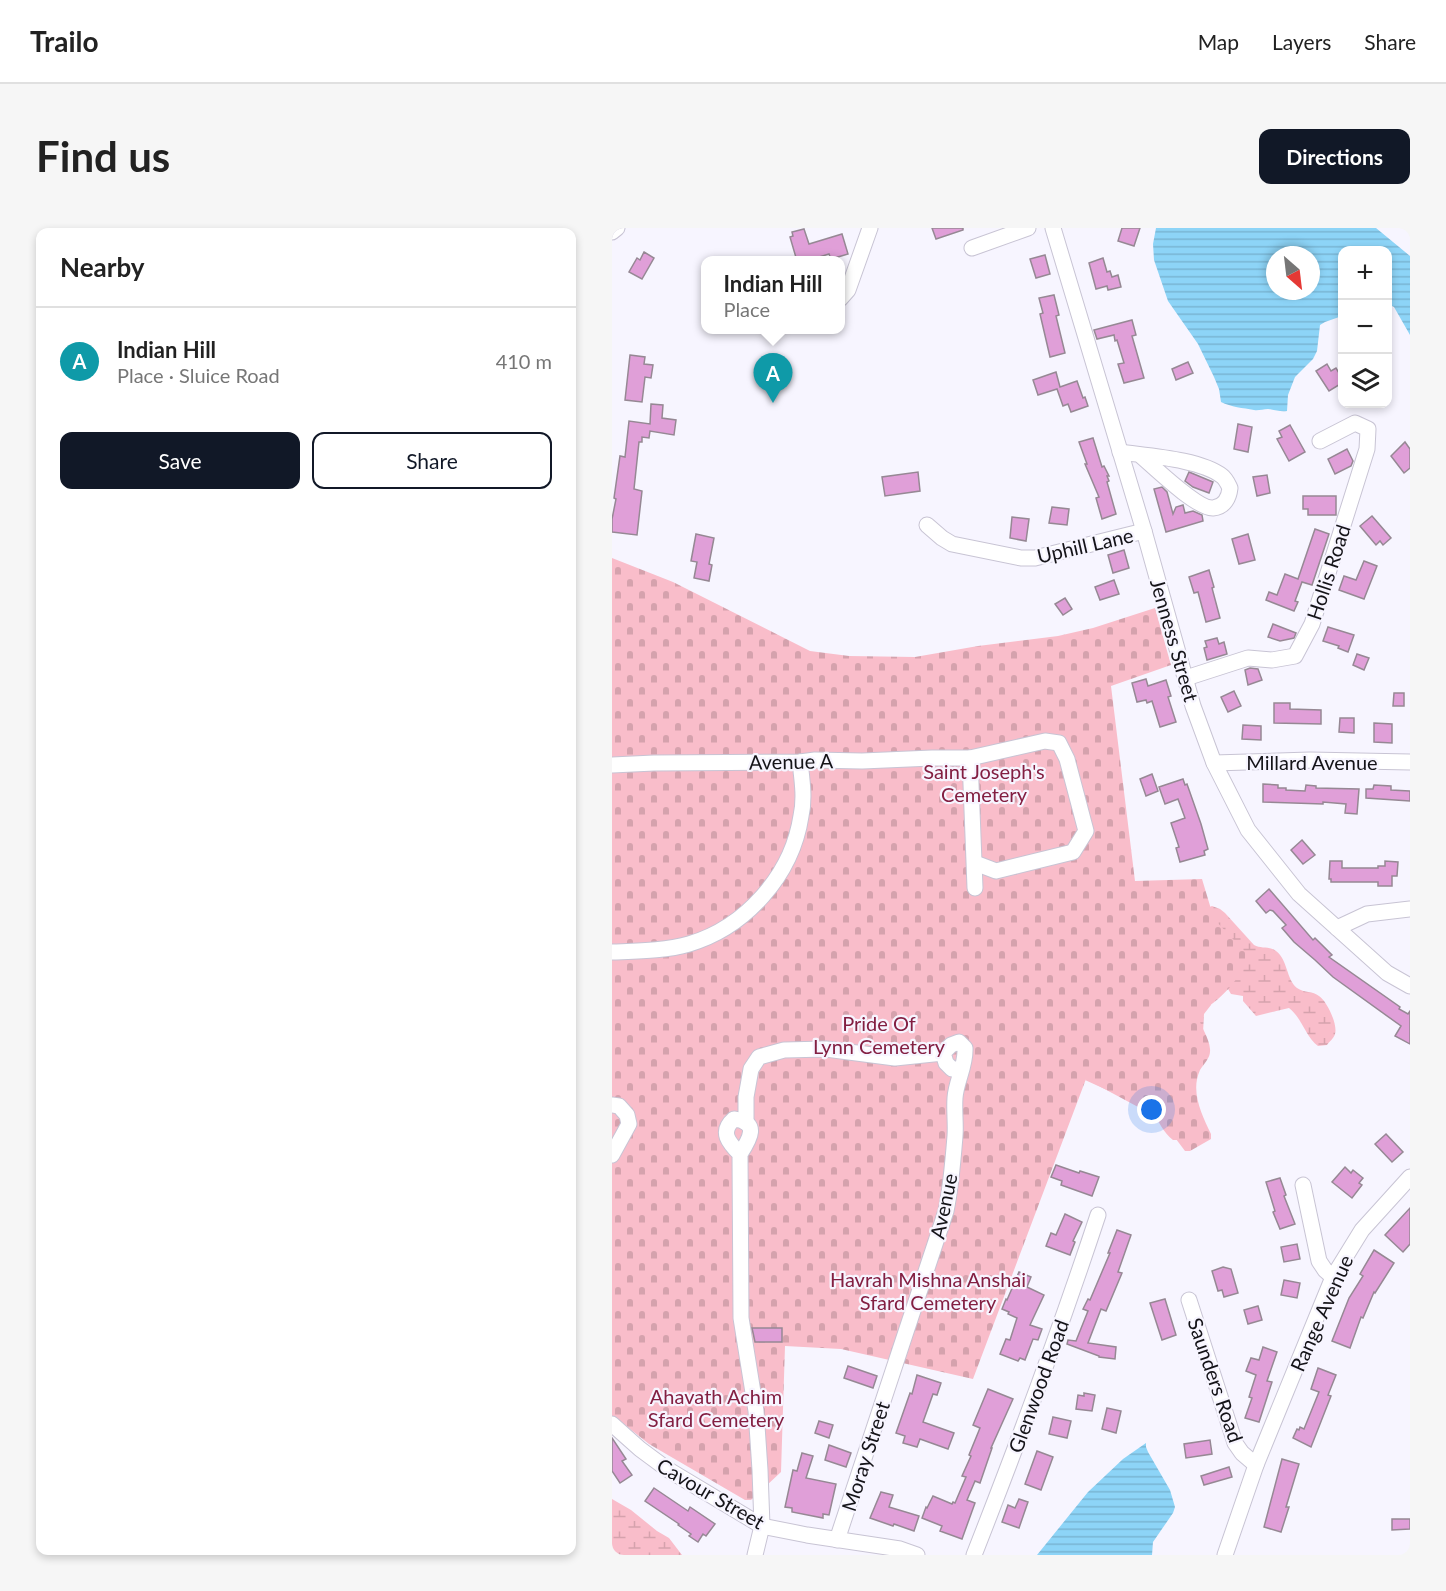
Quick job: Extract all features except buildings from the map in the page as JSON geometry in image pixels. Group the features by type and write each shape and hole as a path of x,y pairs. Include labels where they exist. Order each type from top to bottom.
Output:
{"street":[{"path":"612,232 617,228"},
{"path":"845,287 870,228"},
{"path":"972,248 1028,228"},
{"name":"Jenness Street","path":"1053,228 1144,531 1193,706 1214,763 1248,830 1299,894 1387,973 1410,986"},
{"name":"Hollis Road","path":"1186,678 1248,658 1272,660 1295,656 1312,624 1367,449 1368,429 1355,423 1320,441"},
{"path":"1120,452 1140,455 1195,464 1215,471 1225,478 1230,488 1228,498 1224,503 1213,508 1201,505 1140,455"},
{"name":"Uphill Lane","path":"927,525 952,544 1021,558 1035,558 1144,531"},
{"name":"Avenue A","path":"612,765 970,758 1045,741 1059,743 1067,759 1086,831 1073,852 996,871 975,863"},
{"path":"970,758 975,888"},
{"name":"Millard Avenue","path":"1214,763 1310,760 1410,762"},
{"path":"612,952 689,944 724,928 756,904 782,869 798,835 803,801 800,762"},
{"path":"1337,928 1367,914 1410,909"},
{"name":"Avenue","path":"755,1555 762,1526 756,1411 741,1317 740,1154 750,1139 750,1130 746,1123 746,1097 751,1069 759,1057 784,1050 826,1049 895,1058 943,1053 946,1063 952,1069 962,1069 955,1098 955,1134 946,1211 892,1373"},
{"path":"612,1105 619,1106 627,1115 629,1124 612,1155"},
{"name":"Avenue","path":"740,1154 729,1144 726,1127 734,1119 746,1123"},
{"name":"Range Avenue","path":"1256,1465 1333,1277 1362,1230 1410,1177"},
{"path":"1303,1185 1320,1261 1333,1277"},
{"name":"Glenwood Road","path":"974,1555 1026,1420 1098,1215"},
{"name":"Saunders Road","path":"1189,1300 1235,1443 1242,1453 1256,1465 1225,1555"},
{"name":"Moray Street","path":"837,1540 892,1373"},
{"name":"Cavour Street","path":"616,1428 667,1469 762,1526 900,1549 917,1555"}],"green space":[{"path":"612,558 673,582 810,651 849,656 915,657 1058,636 1093,628 1155,608 1171,665 1111,686 1135,881 1202,879 1214,919 1251,958 1228,989 1215,1002 1198,1013 1210,1052 1200,1070 1196,1087 1201,1111 1211,1139 1190,1151 1185,1151 1167,1127 1153,1115 1086,1079 973,1379 841,1349 785,1346 781,1472 751,1500 745,1500 649,1444 620,1421 612,1424"},
{"path":"1212,906 1225,913 1254,945 1271,949 1280,955 1293,984 1303,991 1317,994 1322,999 1336,1030 1327,1045 1318,1046 1289,1008 1256,1016 1243,1001 1243,996 1231,994 1228,989 1210,1001 1211,1005 1204,1014 1203,1033 1178,1140 1173,1140 1159,1123 1153,1111 1085,1080 1205,909"},
{"path":"612,1499 669,1538 682,1555 612,1555"}],"water":[{"path":"1156,228 1376,228 1410,256 1410,335 1392,306 1392,246 1338,246 1338,317 1320,325 1317,351 1313,359 1295,377 1288,395 1287,411 1256,410 1225,404 1221,402 1219,389 1198,344 1168,301 1154,260 1153,244"},
{"path":"1146,1443 1148,1452 1170,1490 1175,1507 1153,1542 1152,1555 1037,1555 1088,1492 1123,1459"}],"place":[{"name":"Indian Hill","path":"773,403"}],"park label":[{"name":"Saint Joseph's Cemetery","path":"984,782"},
{"name":"Pride Of Lynn Cemetery","path":"879,1034"},
{"name":"Havrah Mishna Anshai Sfard Cemetery","path":"928,1290"},
{"name":"Ahavath Achim Sfard Cemetery","path":"716,1408"}]}
